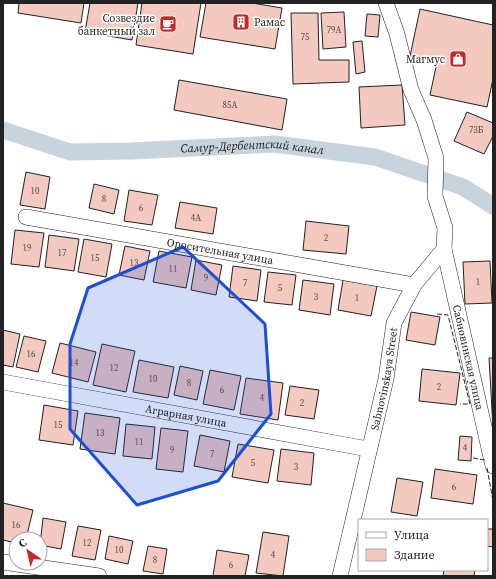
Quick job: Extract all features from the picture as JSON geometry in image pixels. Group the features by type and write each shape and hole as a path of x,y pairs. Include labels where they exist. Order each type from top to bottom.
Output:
{"street":[{"path":"386,3 397,34 411,90 424,120 436,158 435,196 445,228 444,249"},
{"name":"Оросительная улица","path":"26,217 414,285"},
{"name":"Sabnovinskaya Street","path":"340,576 368,449 386,379 394,323 414,285 444,249"},
{"name":"Сабновинская улица","path":"444,249 493,466"},
{"name":"Аграрная улица","path":"3,382 368,449"},
{"path":"3,562 98,576"}],"highlighted area":[{"path":"183,247 265,324 271,414 218,481 137,505 70,429 70,344 88,288"}],"building":[{"path":"19,3 84,3 81,23 18,13"},
{"path":"90,3 138,3 132,40 85,32"},
{"name":"Созвездие банкетный зал","path":"142,3 201,3 193,54 136,45"},
{"name":"Рамас","path":"206,3 252,3 282,8 275,49 200,37"},
{"name":"Магмус","path":"420,9 493,25 493,79 487,107 430,95 437,62 410,56"},
{"path":"344,12 346,47 323,49 321,13"},
{"path":"291,13 318,13 319,60 349,60 349,82 293,84"},
{"path":"367,14 380,15 378,37 365,36"},
{"path":"362,41 365,72 356,74 353,42"},
{"path":"179,80 287,99 282,130 174,110"},
{"path":"402,85 405,125 361,128 359,87"},
{"path":"467,112 493,123 493,136 484,154 454,141"},
{"path":"26,172 50,177 45,209 20,205"},
{"path":"94,184 119,190 114,214 89,208"},
{"path":"129,190 158,195 152,225 124,221"},
{"path":"180,202 217,208 213,234 175,228"},
{"path":"306,221 349,226 346,254 303,250"},
{"path":"15,230 44,233 39,267 11,264"},
{"path":"49,235 79,239 74,271 45,267"},
{"path":"84,239 112,244 106,277 78,272"},
{"path":"125,246 150,251 144,280 119,275"},
{"path":"159,251 192,257 186,288 153,282"},
{"path":"196,260 222,265 216,295 191,290"},
{"path":"490,261 492,303 465,304 463,262"},
{"path":"233,266 261,270 257,301 229,297"},
{"path":"268,272 296,275 292,305 264,302"},
{"path":"303,280 334,284 330,315 299,310"},
{"path":"343,280 377,286 371,316 338,310"},
{"path":"411,312 440,317 435,345 406,340"},
{"path":"3,330 20,334 13,367 3,365"},
{"path":"24,336 46,341 38,372 16,367"},
{"path":"60,343 96,352 88,382 52,373"},
{"path":"102,344 135,351 126,392 93,385"},
{"path":"489,358 493,358 493,428"},
{"path":"139,360 174,367 168,398 133,392"},
{"path":"180,366 203,371 197,400 174,395"},
{"path":"422,369 460,373 456,405 419,401"},
{"path":"210,370 241,376 234,410 203,404"},
{"path":"246,378 283,383 278,420 240,414"},
{"path":"290,386 319,390 314,419 285,415"},
{"path":"44,405 78,411 73,445 39,440"},
{"path":"85,413 120,418 115,454 80,449"},
{"path":"126,424 155,427 152,459 123,456"},
{"path":"161,428 188,431 183,472 156,469"},
{"path":"200,435 230,441 224,472 194,466"},
{"path":"460,436 472,437 471,461 458,460"},
{"path":"238,444 274,450 268,483 232,477"},
{"path":"281,449 314,453 311,485 277,481"},
{"path":"435,469 477,475 473,504 431,498"},
{"path":"397,478 423,482 417,516 391,512"},
{"path":"3,503 33,510 28,531 8,531 8,541 3,540"},
{"path":"43,518 66,522 61,549 48,547 48,531 42,531"},
{"path":"78,526 101,530 95,560 72,556"},
{"path":"488,529 493,529 493,547 488,546"},
{"path":"263,532 289,536 283,576 256,573"},
{"path":"109,536 133,541 128,564 105,559"},
{"path":"148,546 167,549 163,574 143,571"},
{"path":"217,550 249,555 245,576 213,576"},
{"path":"444,571 475,571 474,576 443,576"}],"waterway":[{"name":"Самур-Дербентский канал","path":"3,130 70,152 130,151 275,144 375,157 463,187 493,206"}],"fence":[{"path":"437,314 448,315 470,404 460,404"},
{"path":"473,458 485,460 486,462"},
{"path":"487,468 493,501"}],"place":[{"name":"Рамас","path":"241,22"},
{"name":"Созвездие банкетный зал","path":"168,24"},
{"name":"Магмус","path":"458,59"}]}
